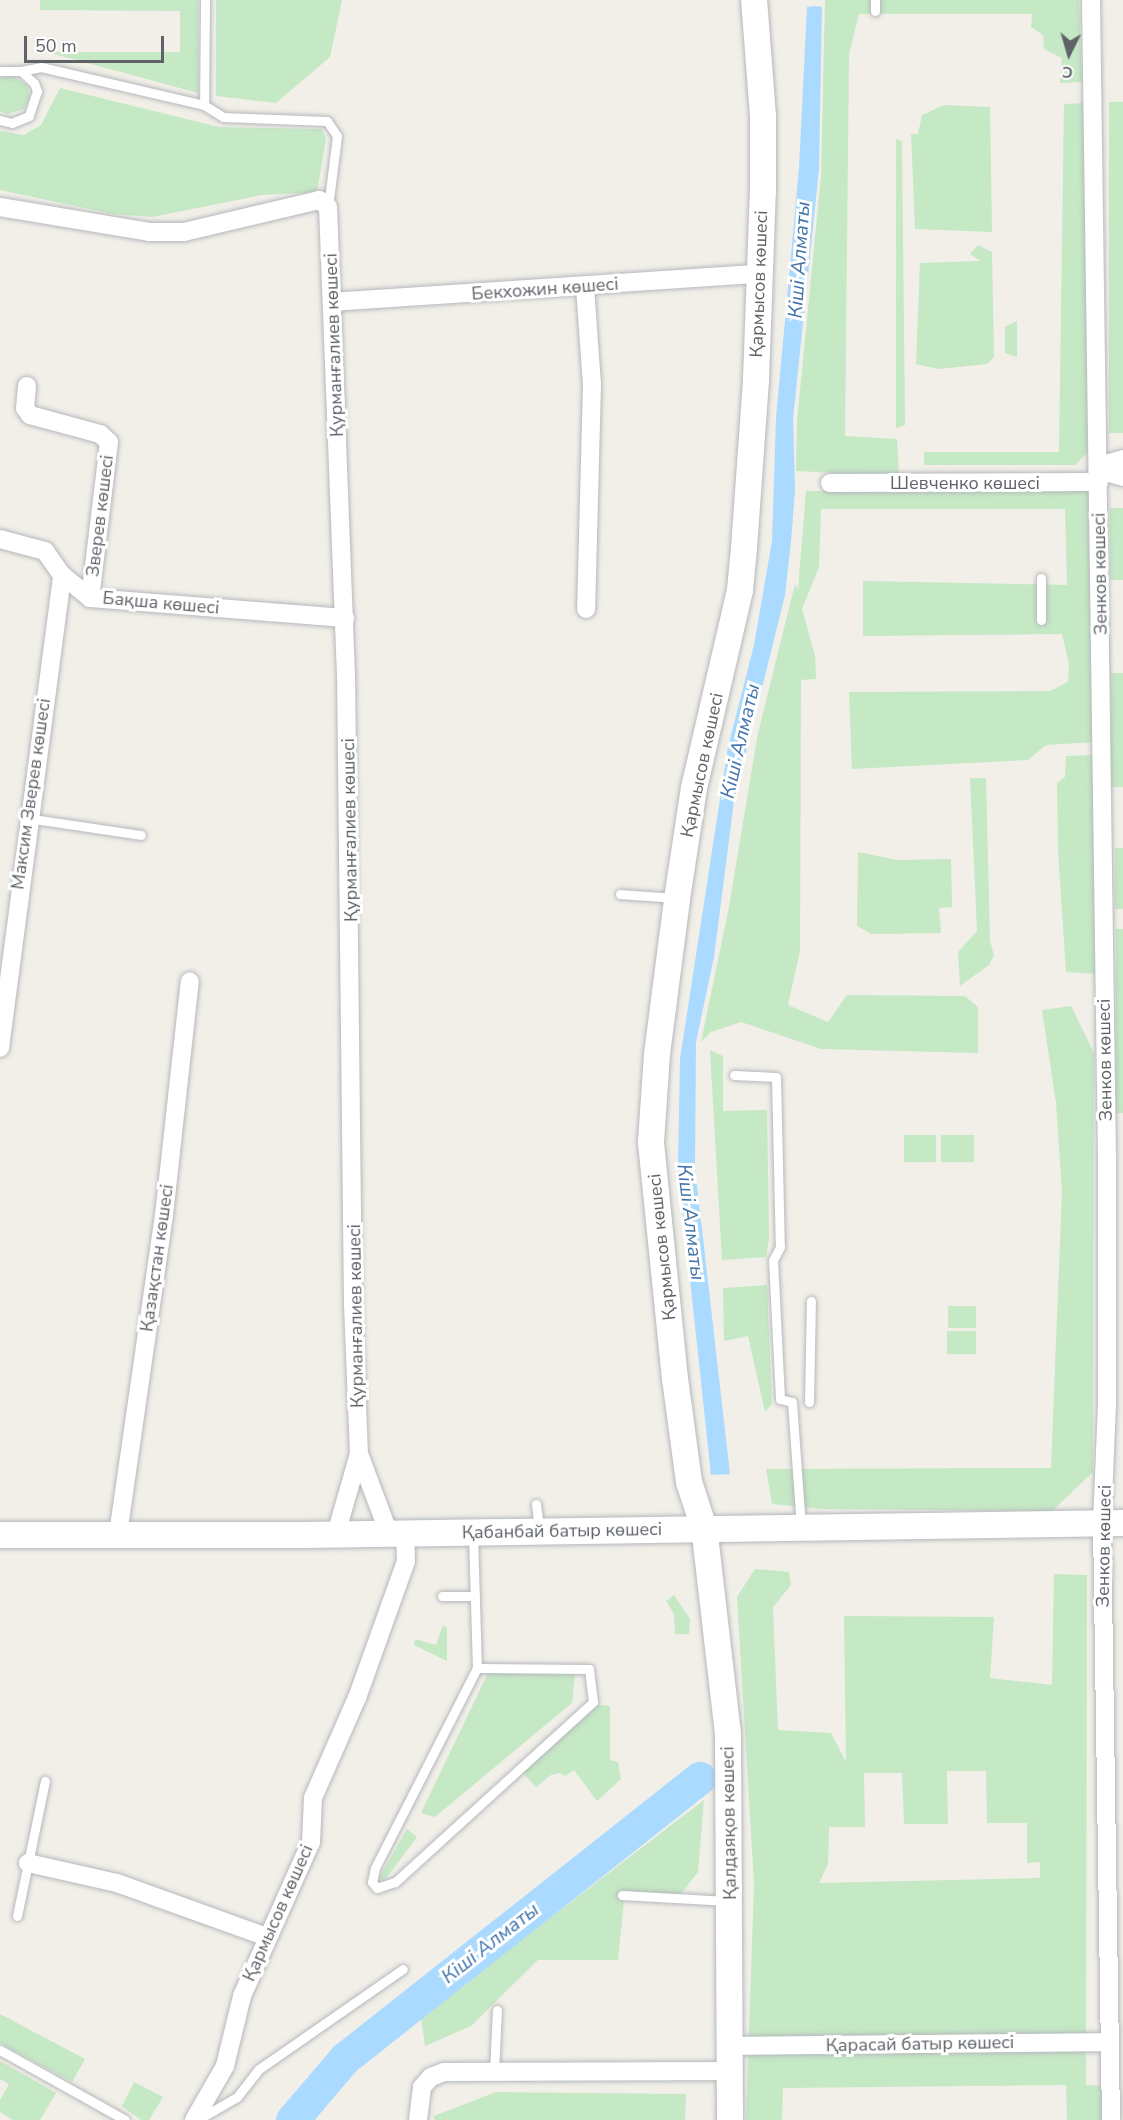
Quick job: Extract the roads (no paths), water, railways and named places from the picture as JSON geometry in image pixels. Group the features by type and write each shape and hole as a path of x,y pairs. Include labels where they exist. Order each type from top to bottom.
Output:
{"street":[{"name":"Қармысов көшесі","path":"704,1528 689,1482 651,1142 657,1054 694,788 740,590 756,379 763,116 754,0"},
{"name":"Зенков көшесі","path":"1091,0 1099,473 1115,1120 1111,2120"},
{"path":"0,207 149,232 184,232 319,200 328,207"},
{"name":"Қурманғалиев көшесі","path":"328,207 345,618 351,918 353,1305 359,1454"},
{"name":"Бекхожин көшесі","path":"332,302 757,274"},
{"path":"585,286 592,384 586,609"},
{"name":"Зверев көшесі","path":"27,386 25,408 30,415 100,434 109,442 90,598"},
{"name":"Шевченко көшесі","path":"1099,473 1123,459"},
{"name":"Шевченко көшесі","path":"830,483 1099,473 1123,477"},
{"name":"Бақша көшесі","path":"0,539 45,550 62,575 90,598 345,618"},
{"name":"Максим Зверев көшесі","path":"0,1046 27,818 62,575"},
{"name":"Қазақстан көшесі","path":"118,1534 164,1215 190,981"},
{"path":"359,1454 397,1534"},
{"path":"336,1534 359,1454"},
{"name":"Қабанбай батыр көшесі","path":"0,1535 397,1534 1113,1523"},
{"name":"Қалдаяқов көшесі","path":"704,1528 728,1734 730,2120"},
{"name":"Қармысов көшесі","path":"196,2120 225,2066 242,1996 311,1842 313,1798 357,1698 402,1570 397,1534"},
{"path":"28,1863 117,1883 267,1937"},
{"name":"Қарасай батыр көшесі","path":"418,2120 422,2087 431,2077 444,2072 1110,2042"}],"lane":[{"path":"204,105 205,0"},
{"path":"875,0 875,11"},
{"path":"0,71 21,71 41,67 204,105 223,117 327,121 337,136 328,207"},
{"path":"0,120 21,121 34,109 34,83 21,71"},
{"path":"1041,578 1041,620"},
{"path":"27,818 141,835"},
{"path":"620,894 677,898"},
{"path":"734,1075 776,1077 780,1247 773,1260 780,1399 792,1402 801,1527"},
{"path":"809,1402 811,1301"},
{"path":"536,1504 539,1531"},
{"path":"473,1532 477,1668 375,1868 372,1882 377,1887 395,1882 593,1702 589,1669 477,1668"},
{"path":"442,1596 475,1596"},
{"path":"17,1916 45,1781"},
{"path":"622,1895 730,1901"},
{"path":"196,2120 237,2097 259,2069 403,1969"},
{"path":"494,2071 496,2010"},
{"path":"0,2050 125,2120"}],"water":[{"path":"807,7 822,7 819,169 793,419 795,490 785,595 734,801 714,957 696,1042 695,1168 730,1474 711,1475 678,1167 680,1059 728,747 754,645 772,541 776,418 799,168"}],"waterway":[{"name":"Кіші Алматы","path":"292,2120 345,2058 700,1778"}]}
